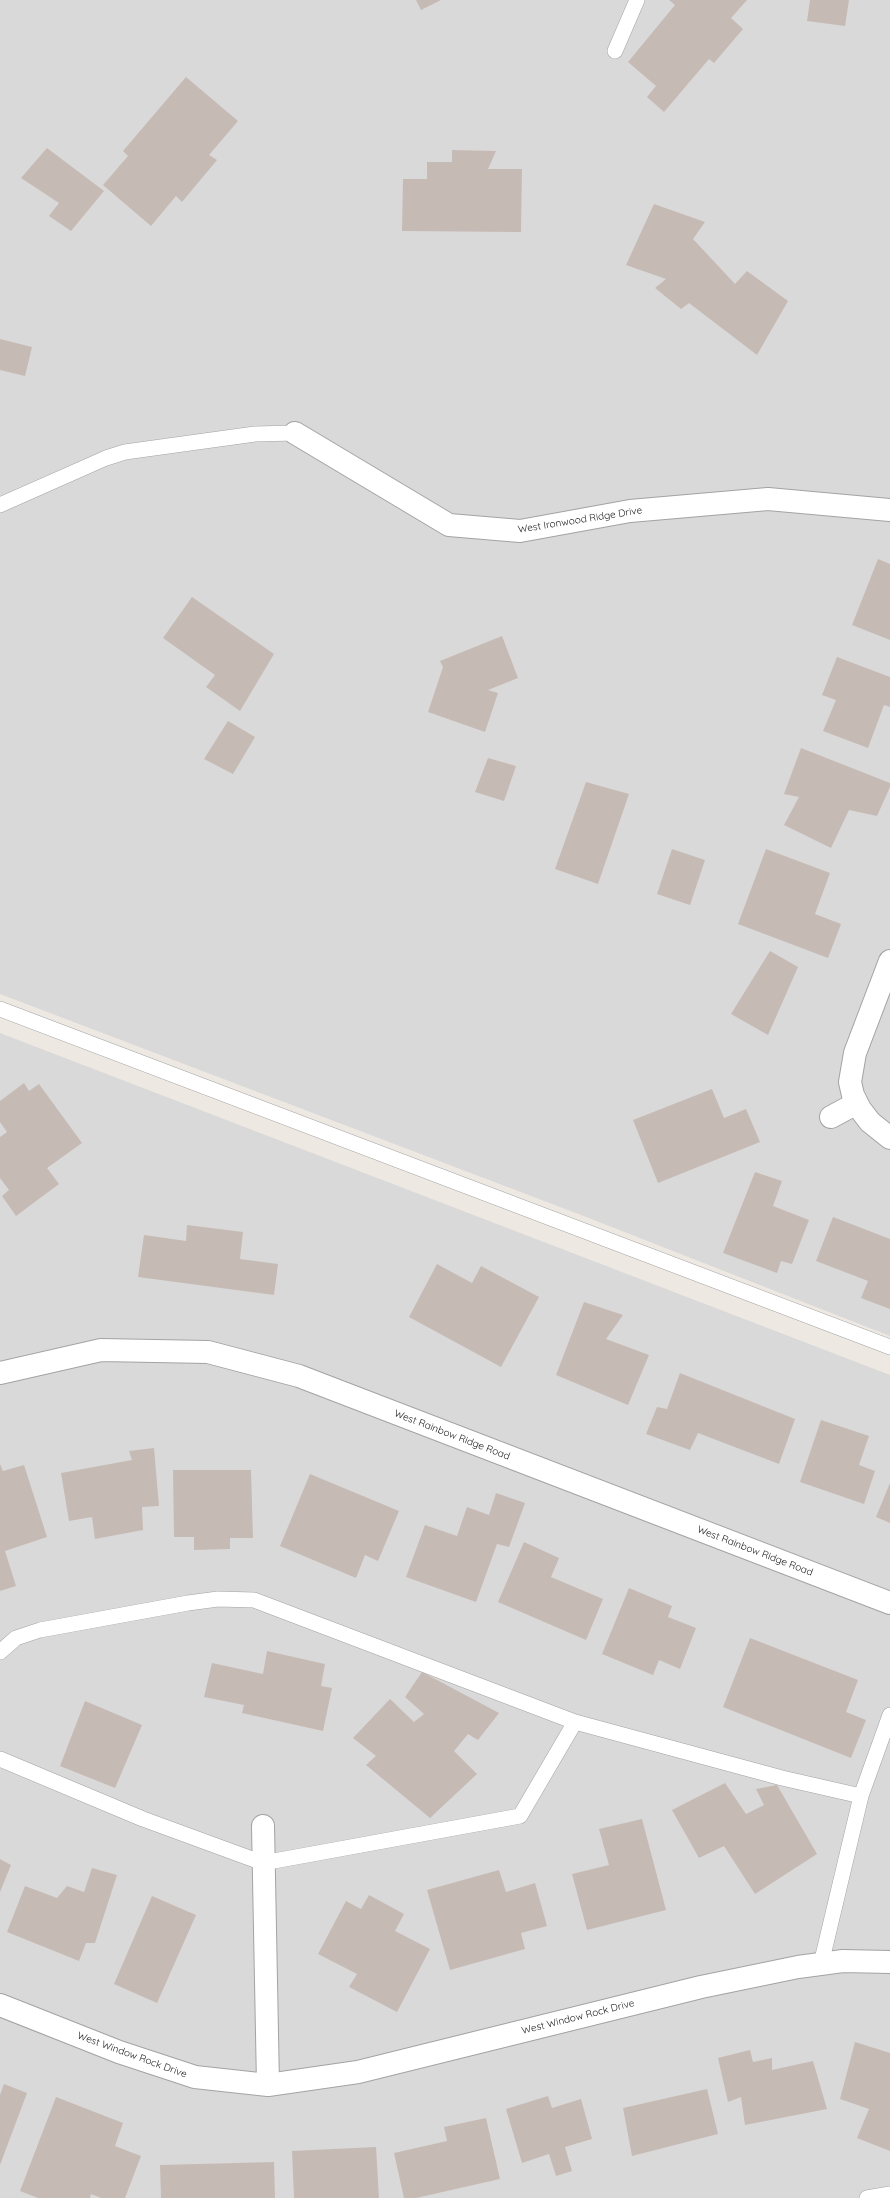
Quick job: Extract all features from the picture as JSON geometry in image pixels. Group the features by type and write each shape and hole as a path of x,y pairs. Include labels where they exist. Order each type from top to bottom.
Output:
{"street":[{"name":"West Ironwood Ridge Drive","path":"295,433 450,525 520,531 630,511 768,499 890,510"},
{"path":"890,961 854,1053 850,1082 857,1103 870,1122 890,1138"},
{"path":"831,1117 857,1103"},
{"name":"West Rainbow Ridge Road","path":"0,1373 101,1350 208,1352 299,1376 890,1603"},
{"path":"262,1826 268,2085"},
{"name":"West Window Rock Drive","path":"0,2005 119,2052 195,2077 268,2085 358,2072 701,1987 843,1961 890,1962"}],"lane":[{"path":"615,52 637,0"},
{"path":"0,505 93,463 125,452 255,434 295,433"},
{"path":"0,1009 890,1347"},
{"path":"0,1652 16,1638 40,1630 188,1602 223,1599 254,1600 575,1722 782,1778 861,1796"},
{"path":"821,1964 861,1796 890,1714"},
{"path":"0,1759 143,1819 263,1863 520,1816 575,1722"},
{"path":"867,2198 890,2194"}],"shaded area":[{"path":"0,0 890,0 890,1336 581,1215 0,994"},
{"path":"0,1033 890,1375 890,2198 0,2198"}],"building":[{"path":"416,0 441,0 421,10"},
{"path":"669,0 747,0 731,18 743,29 714,63 709,59 664,112 647,97 656,86 628,62 675,5"},
{"path":"810,0 849,0 845,26 807,21"},
{"path":"186,77 238,121 209,155 217,160 182,202 176,196 151,226 103,185 128,156 123,151"},
{"path":"47,148 104,191 71,231 49,216 59,203 21,178"},
{"path":"452,150 496,151 488,169 522,169 521,232 402,231 403,179 427,179 427,162 452,162"},
{"path":"654,204 705,222 693,239 735,284 747,271 788,301 757,355 689,303 681,309 655,288 666,279 626,265"},
{"path":"0,339 32,347 25,376 0,370"},
{"path":"878,559 890,564 890,640 852,625"},
{"path":"192,597 274,654 240,711 206,687 215,675 163,638"},
{"path":"502,636 518,678 488,690 498,693 485,732 428,712 443,667 440,661"},
{"path":"837,657 890,677 890,707 884,705 868,748 823,731 836,700 822,695"},
{"path":"228,721 255,737 233,774 204,759"},
{"path":"801,748 890,783 890,787 877,816 849,810 831,848 784,825 799,797 784,794"},
{"path":"488,758 516,766 504,801 475,792"},
{"path":"586,782 629,794 598,884 555,869"},
{"path":"672,849 705,860 690,905 657,894"},
{"path":"766,849 830,873 815,914 841,924 828,958 738,924"},
{"path":"770,951 798,967 768,1035 731,1014"},
{"path":"24,1083 29,1091 39,1084 82,1143 47,1168 59,1184 16,1216 2,1196 9,1190 0,1178 0,1137 7,1132 0,1122 0,1101"},
{"path":"712,1089 724,1118 746,1109 760,1142 658,1183 633,1120"},
{"path":"755,1172 782,1181 773,1206 809,1220 792,1264 781,1261 777,1273 723,1253"},
{"path":"833,1217 890,1239 890,1309 861,1298 868,1281 816,1261"},
{"path":"187,1225 243,1232 240,1259 278,1264 274,1295 138,1277 144,1235 186,1241"},
{"path":"437,1264 472,1283 481,1266 539,1297 501,1367 409,1317"},
{"path":"584,1302 623,1315 606,1339 649,1355 628,1405 556,1375"},
{"path":"680,1373 795,1419 779,1464 698,1433 690,1450 646,1434 657,1407 667,1409"},
{"path":"821,1420 869,1436 859,1465 875,1471 864,1504 800,1482"},
{"path":"154,1448 159,1506 142,1507 143,1530 95,1539 92,1517 69,1521 61,1473 132,1460 129,1451"},
{"path":"0,1464 3,1471 24,1465 47,1537 5,1551 16,1586 0,1591"},
{"path":"173,1470 251,1470 253,1538 230,1538 230,1549 194,1550 194,1537 174,1537"},
{"path":"310,1474 399,1511 378,1561 365,1555 356,1578 280,1546"},
{"path":"890,1483 890,1523 876,1517"},
{"path":"496,1493 525,1503 509,1547 497,1544 476,1602 406,1577 425,1525 457,1536 467,1507 489,1515"},
{"path":"524,1542 559,1558 551,1577 603,1599 586,1640 498,1602"},
{"path":"629,1588 672,1606 668,1617 696,1628 680,1669 659,1660 653,1675 602,1654"},
{"path":"750,1638 858,1680 846,1712 866,1720 851,1758 723,1707"},
{"path":"267,1651 325,1664 321,1686 332,1688 323,1731 242,1713 244,1705 204,1697 212,1663 263,1674"},
{"path":"422,1672 499,1713 478,1740 468,1734 454,1751 477,1774 430,1818 366,1765 376,1756 353,1738 390,1699 414,1722 424,1714 405,1697"},
{"path":"85,1701 142,1725 115,1788 60,1766"},
{"path":"725,1783 746,1814 764,1805 756,1789 777,1785 817,1854 755,1894 724,1846 699,1858 672,1810"},
{"path":"642,1819 666,1910 587,1930 572,1874 609,1865 599,1829"},
{"path":"0,1859 11,1865 0,1892"},
{"path":"92,1868 117,1875 95,1943 86,1943 79,1961 7,1932 25,1886 57,1898 67,1886 84,1892"},
{"path":"499,1870 506,1892 535,1883 547,1926 521,1933 525,1949 450,1970 427,1890"},
{"path":"369,1895 404,1914 395,1931 430,1949 397,2012 349,1987 357,1974 318,1954 346,1901 361,1909"},
{"path":"152,1896 196,1915 157,2003 114,1984"},
{"path":"855,2042 890,2053 890,2151 857,2138 869,2109 840,2099"},
{"path":"750,2050 753,2062 772,2058 772,2070 813,2061 827,2109 745,2125 741,2097 728,2102 718,2058"},
{"path":"4,2084 27,2093 0,2165 0,2095"},
{"path":"707,2089 718,2134 632,2156 623,2108"},
{"path":"548,2096 552,2108 581,2099 592,2139 565,2147 572,2171 556,2176 549,2154 522,2163 506,2109"},
{"path":"56,2097 123,2123 115,2146 141,2156 125,2198 101,2198 91,2194 90,2198 38,2198 20,2191"},
{"path":"486,2118 500,2179 416,2198 404,2198 394,2153 447,2141 444,2127"},
{"path":"376,2147 379,2198 294,2198 292,2151"},
{"path":"274,2162 275,2198 161,2198 160,2165"}]}
